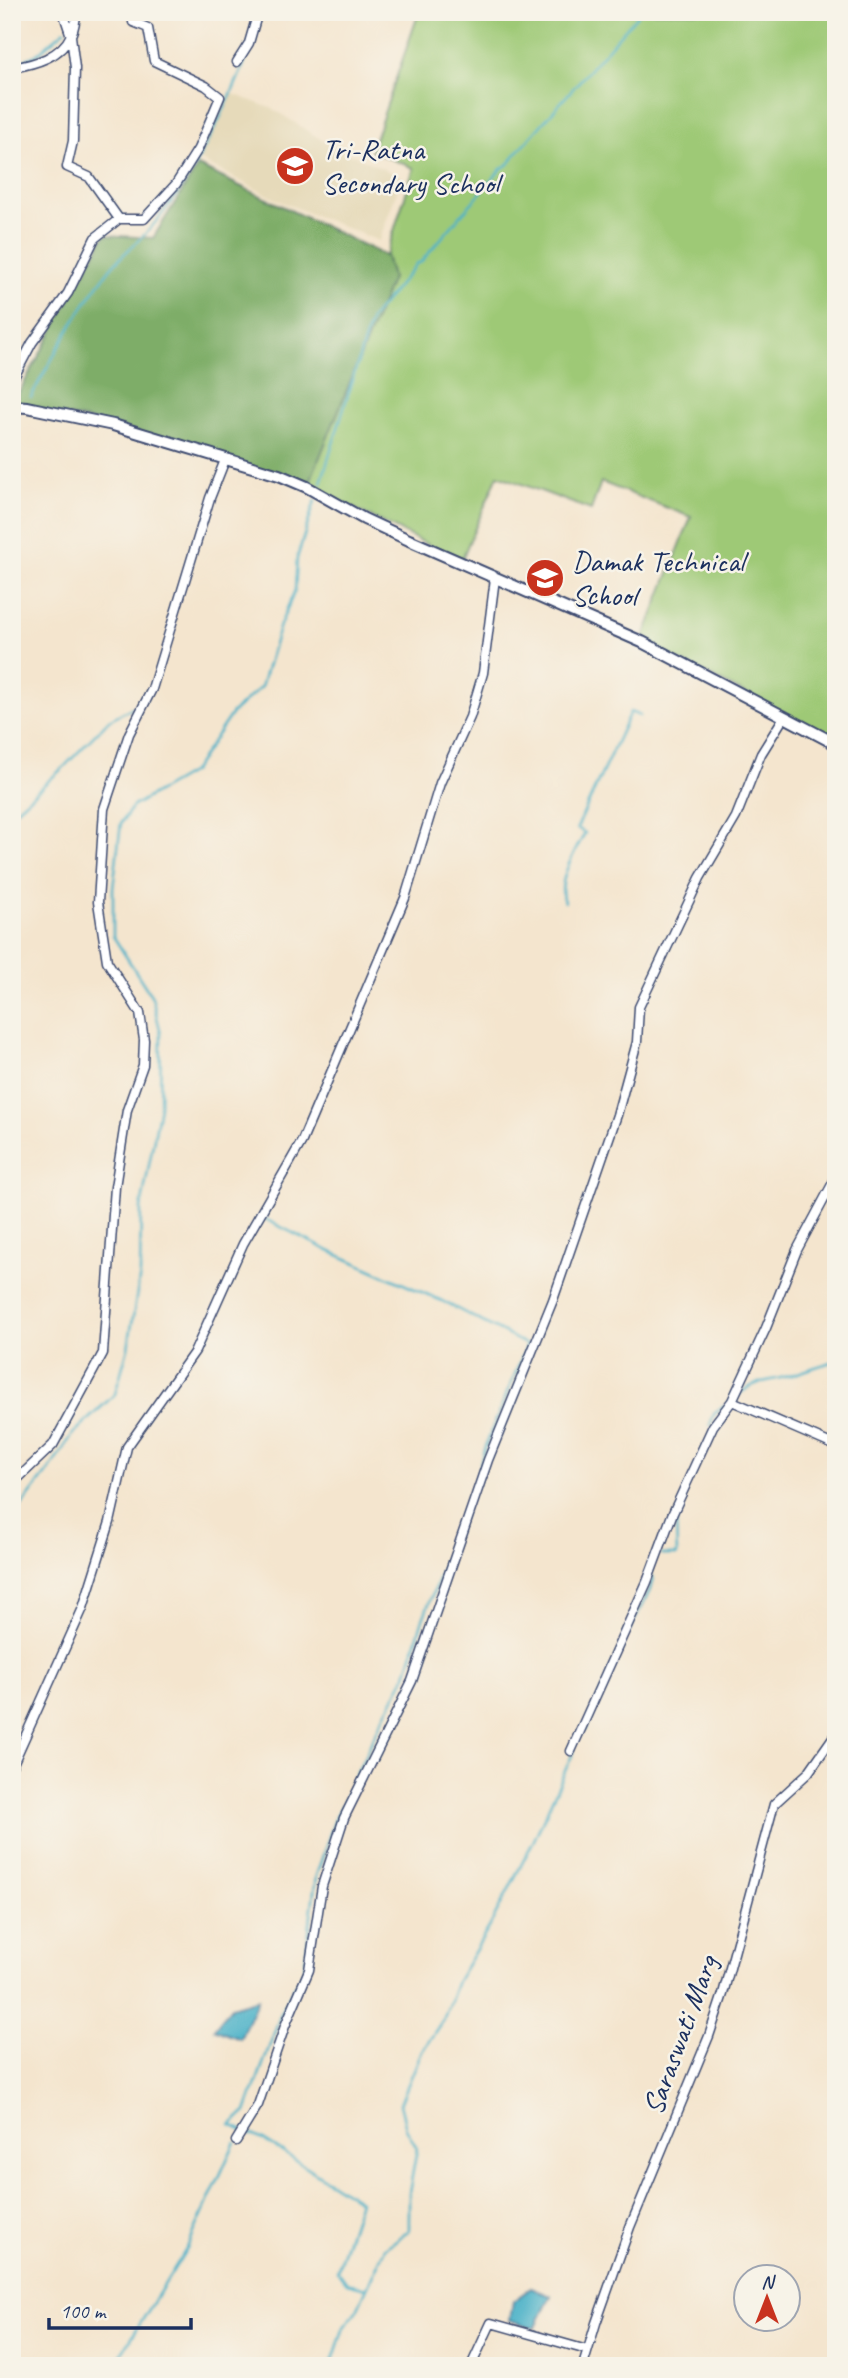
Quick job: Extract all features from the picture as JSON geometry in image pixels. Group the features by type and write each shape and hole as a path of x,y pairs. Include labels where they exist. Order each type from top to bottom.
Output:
{"street":[{"path":"64,12 71,36 75,100 73,141 67,167 89,177 119,219"},
{"path":"12,68 48,59 62,48 71,36 77,12"},
{"path":"12,381 32,343 68,293 95,238 119,219 144,219 176,184 198,149 220,97 206,86 154,61 148,28 132,22 136,12"},
{"path":"237,62 249,43 258,12"},
{"path":"12,406 113,425 279,475 307,487 364,519 495,579 611,627 836,744"},
{"path":"12,1483 53,1445 103,1353 115,1187 127,1110 142,1065 144,1040 140,1013 107,961 98,902 104,809 129,734 152,689 210,498 225,460"},
{"path":"12,1766 83,1608 110,1522 127,1447 195,1351 243,1244 302,1141 405,898 440,783 470,717 483,673 495,579"},
{"path":"236,2141 258,2105 285,2026 309,1970 323,1886 344,1818 412,1681 488,1460 553,1300 617,1115 637,1042 639,1007 700,878 736,817 761,754 784,717"},
{"path":"570,1751 617,1651 713,1426 732,1401 766,1328 797,1250 836,1177"},
{"path":"732,1401 836,1446"},
{"name":"Saraswati Marg","path":"583,2366 630,2227 709,2036 723,1994 774,1804 808,1773 836,1733"},
{"path":"471,2366 491,2323 587,2350"}],"shaded area":[{"name":"Tri-Ratna Secondary School","path":"233,94 273,109 328,144 402,177 379,241 284,203 199,160"}],"green space":[{"path":"419,12 836,12 836,739 642,642 691,517 601,482 591,510 498,475 461,561 308,486 392,278 386,256 414,168 371,151"},
{"path":"198,166 386,256 392,278 308,486 113,425 12,405 105,235 153,238"}],"water":[{"path":"258,1999 240,2039 214,2029 231,2007"},
{"path":"531,2288 551,2296 535,2328 510,2320 513,2301"}],"waterway":[{"path":"321,483 371,319 417,263 420,263 501,169 510,163 640,12"},
{"path":"17,63 36,55 65,30"},
{"path":"31,397 99,284 114,264 148,231 178,191 219,120 250,49"},
{"path":"12,1518 73,1434 115,1394 128,1348 140,1274 141,1208 160,1106 161,1033 152,997 113,936 113,888 121,823 133,806 192,772 232,713 261,687 280,625 295,590 297,558 315,501"},
{"path":"12,813 64,767 109,720 133,707"},
{"path":"564,902 564,876 585,833 577,828 630,712 640,716"},
{"path":"263,1218 327,1250 442,1301 527,1345 484,1449 476,1479 422,1622 406,1675 334,1822 316,1876 304,1970 284,2005 246,2112 231,2125 265,2141 360,2201 337,2271 347,2283 367,2288"},
{"path":"738,1395 757,1384 836,1361"},
{"path":"710,1425 714,1414 724,1406"},
{"path":"661,1555 677,1555 676,1515"},
{"path":"629,1631 650,1590 653,1576"},
{"path":"585,1730 616,1659"},
{"path":"331,2366 344,2327 357,2310 385,2248 409,2231 409,2193 417,2149 406,2128 400,2104 421,2053 444,2018 457,1981 490,1926 534,1840 574,1751"},
{"path":"114,2366 187,2248 235,2142"}],"place":[{"name":"Tri-Ratna Secondary School","path":"295,166"},
{"name":"Damak Technical School","path":"545,578"}]}
